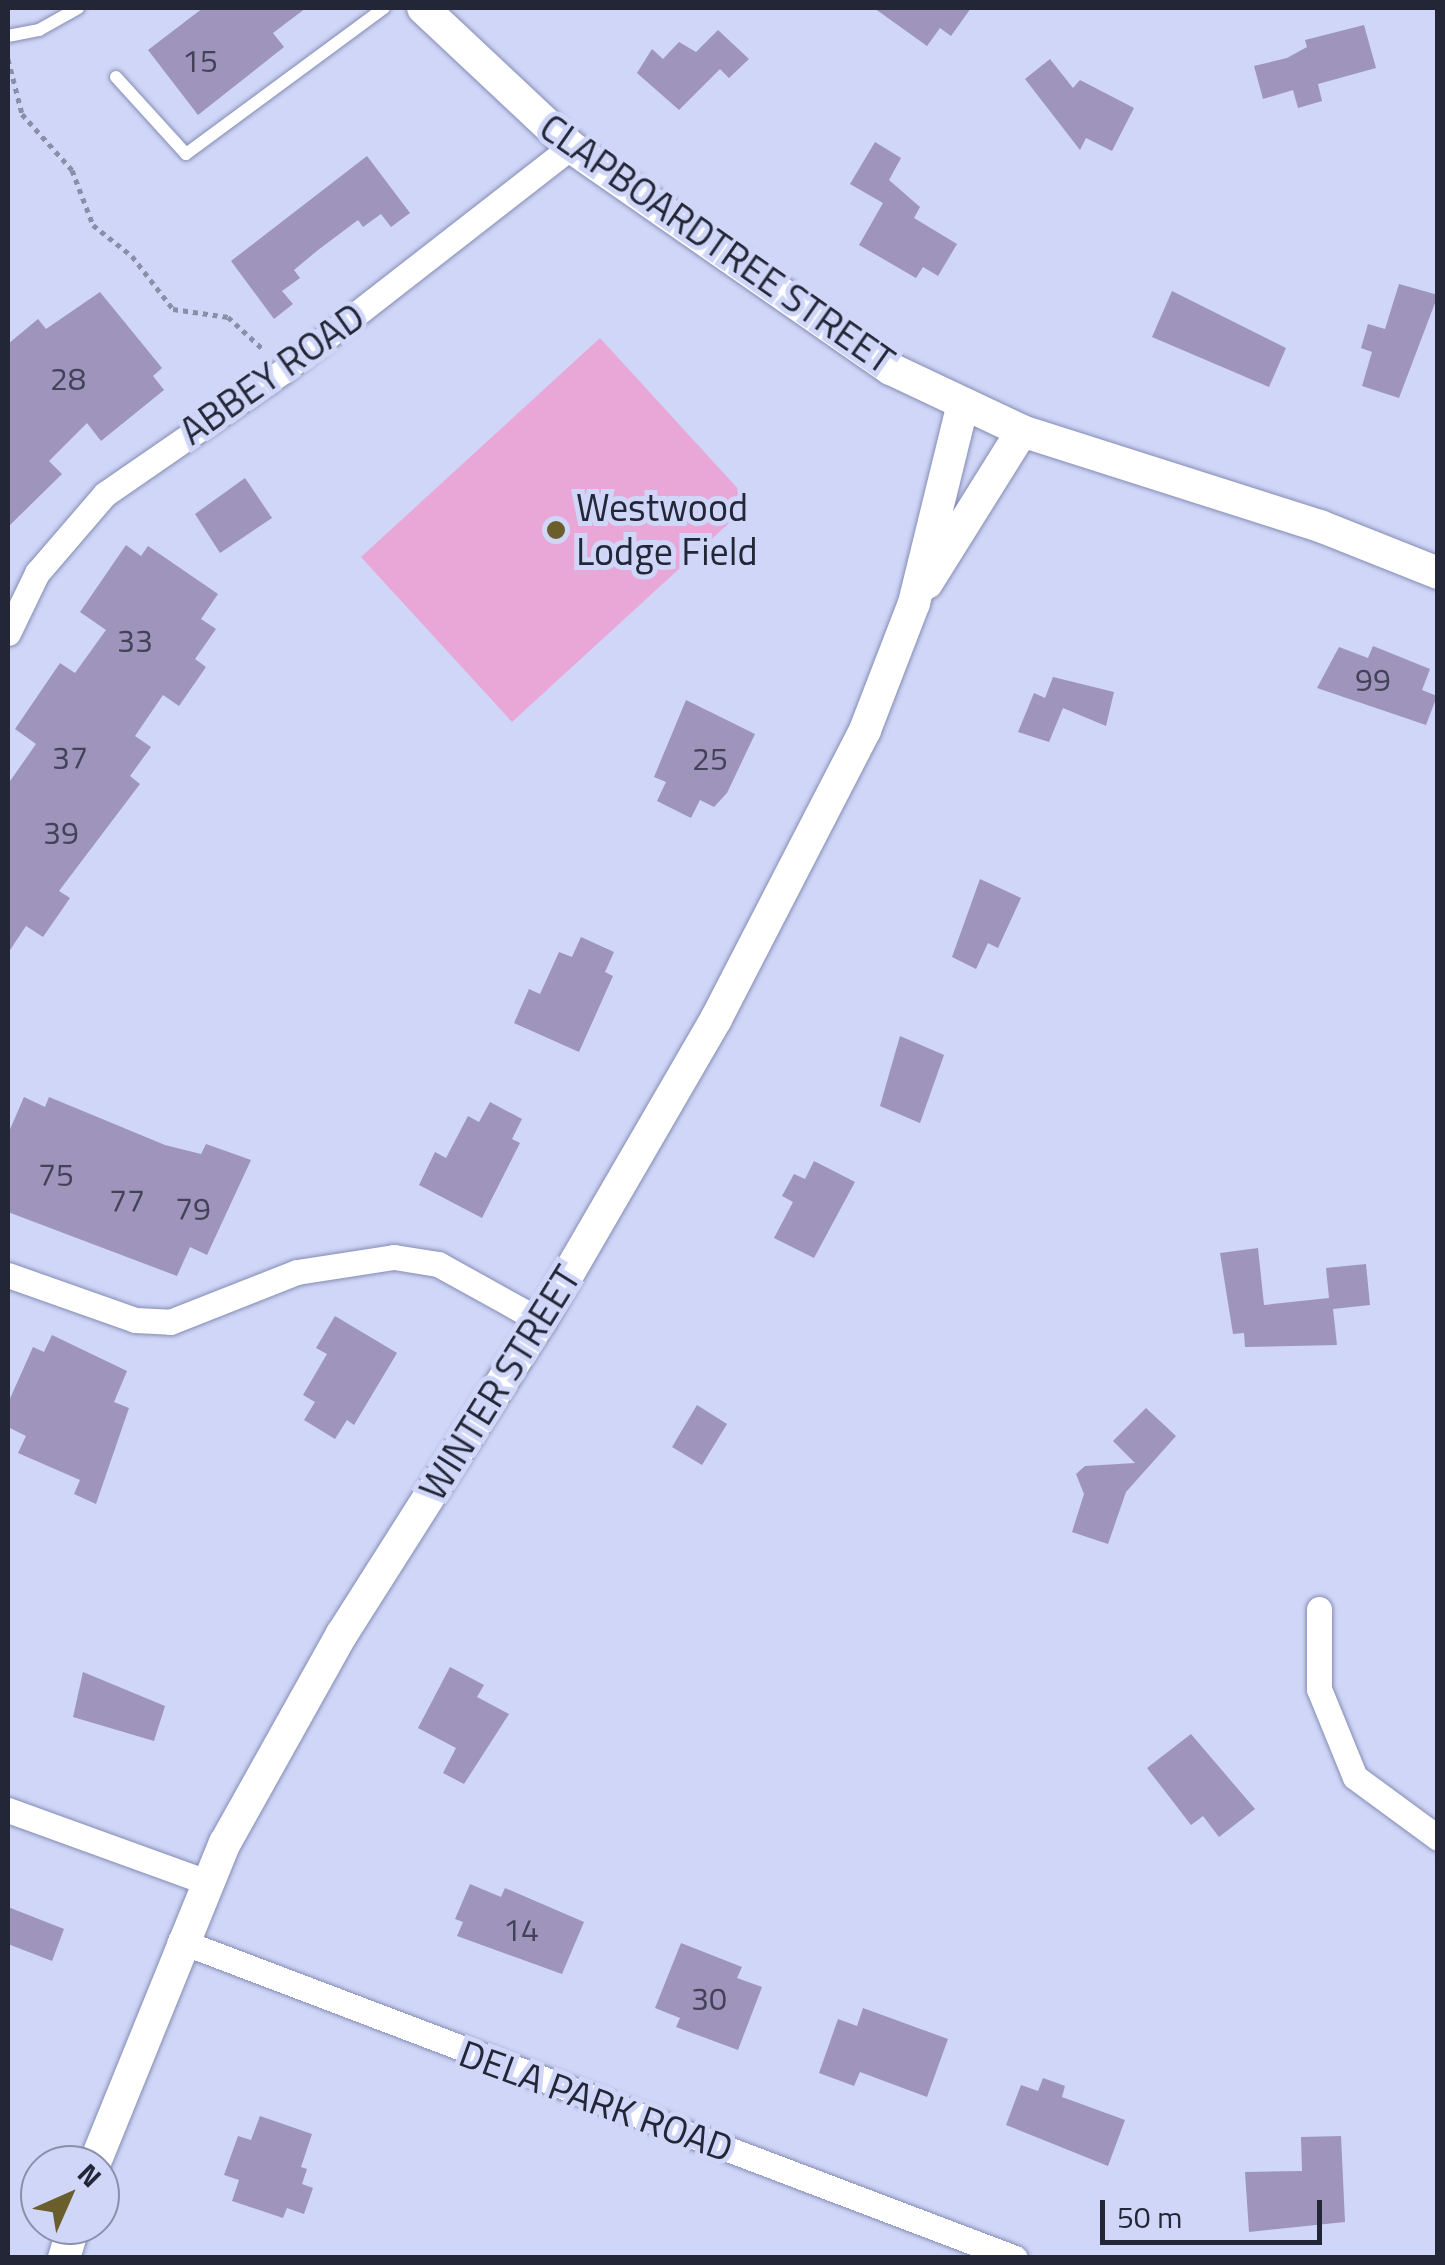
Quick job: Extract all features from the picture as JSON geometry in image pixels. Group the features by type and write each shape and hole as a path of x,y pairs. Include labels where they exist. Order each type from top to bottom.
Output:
{"street":[{"name":"CLAPBOARDTREE STREET","path":"423,8 572,146 832,334 962,406 1022,431 1320,526 1438,573"},
{"name":"ABBEY ROAD","path":"8,633 37,573 105,494 283,372 572,146"},
{"name":"WINTER STREET","path":"102,2145 180,1941 208,1882 342,1634 542,1321 716,1019 865,730 914,604 962,406"},
{"name":"WINTER STREET","path":"914,604 1022,431"},
{"path":"8,1275 135,1320 170,1322 297,1272 394,1257 438,1264 542,1321"},
{"path":"1320,1609 1319,1689 1355,1777 1438,1838"},
{"path":"8,1810 208,1882"},
{"name":"DELA PARK ROAD","path":"180,1941 1015,2258"}],"lane":[{"path":"8,36 39,30 78,8"},
{"path":"116,77 186,154 384,8"}],"path":[{"path":"8,59 22,114 72,170 94,226 132,256 173,309 238,322 283,372"}],"shaded area":[{"name":"Westwood Lodge Field","path":"600,338 751,503 512,722 361,557"}],"building":[{"path":"203,8 306,8 273,33 284,47 198,115 148,50"},
{"path":"874,8 971,8 951,36 940,28 927,46"},
{"path":"1364,25 1376,68 1318,84 1322,101 1298,108 1293,90 1263,99 1254,66 1287,58 1307,47 1305,40"},
{"path":"718,30 749,59 729,78 720,69 679,110 637,73 652,49 663,59 679,42 696,52"},
{"path":"1050,59 1073,88 1080,80 1134,108 1112,151 1086,138 1080,150 1025,79"},
{"path":"875,142 901,158 889,180 920,207 914,218 957,244 938,276 923,267 916,278 859,245 883,203 850,184"},
{"path":"367,156 410,213 391,227 381,214 363,227 358,220 318,250 294,270 300,278 282,291 293,304 274,319 231,261"},
{"path":"1399,284 1438,295 1399,398 1362,386 1372,352 1361,348 1368,324 1385,329"},
{"path":"1172,291 1286,348 1269,387 1152,337"},
{"path":"100,292 162,368 153,376 164,390 101,441 87,423 49,461 62,474 8,527 8,344 38,319 46,329"},
{"path":"245,478 272,518 220,553 195,514"},
{"path":"126,545 141,556 148,546 218,594 201,619 216,629 195,659 206,667 179,706 163,695 135,736 151,747 130,776 140,784 59,891 70,898 43,937 26,926 8,953 8,784 36,744 15,729 60,663 75,673 106,630 80,612"},
{"path":"1373,646 1430,669 1422,690 1437,696 1426,725 1317,688 1339,647 1368,658"},
{"path":"1053,677 1114,692 1106,726 1063,708 1049,742 1018,732 1034,693 1045,698"},
{"path":"686,700 755,734 727,793 714,807 700,800 691,818 657,801 666,782 654,777"},
{"path":"980,879 1021,898 998,948 988,943 976,969 952,957"},
{"path":"581,937 614,952 605,972 613,976 579,1052 514,1023 529,989 540,994 559,952 572,957"},
{"path":"900,1036 944,1055 920,1123 880,1106"},
{"path":"24,1097 45,1107 49,1097 165,1145 201,1154 206,1144 251,1160 207,1255 190,1247 177,1276 8,1212 8,1134"},
{"path":"490,1102 522,1119 512,1139 520,1143 482,1218 419,1185 435,1152 446,1158 468,1116 479,1122"},
{"path":"814,1161 855,1182 814,1258 774,1238 793,1202 782,1196 794,1174 805,1179"},
{"path":"1258,1248 1264,1305 1329,1298 1326,1268 1366,1264 1370,1305 1333,1309 1337,1345 1245,1347 1244,1333 1233,1334 1220,1253"},
{"path":"335,1316 397,1353 354,1425 347,1420 335,1439 304,1420 315,1402 303,1395 327,1354 316,1348"},
{"path":"52,1335 127,1371 114,1402 129,1408 96,1504 74,1494 80,1480 18,1453 26,1436 8,1427 8,1403 33,1347 44,1352"},
{"path":"697,1405 727,1424 702,1465 672,1447"},
{"path":"1146,1408 1176,1436 1126,1492 1108,1544 1072,1532 1084,1494 1076,1474 1085,1466 1135,1463 1113,1441"},
{"path":"450,1667 484,1685 477,1697 509,1714 464,1784 443,1773 456,1748 418,1728"},
{"path":"83,1672 165,1706 154,1741 73,1717"},
{"path":"1191,1734 1255,1809 1219,1837 1203,1816 1191,1825 1147,1768"},
{"path":"470,1884 501,1897 505,1888 584,1922 562,1974 457,1936 463,1922 455,1919"},
{"path":"8,1907 64,1929 52,1961 8,1944"},
{"path":"681,1943 742,1967 737,1978 762,1987 738,2050 676,2027 680,2018 655,2008"},
{"path":"863,2008 948,2039 927,2097 860,2072 854,2086 819,2073 838,2019 857,2026"},
{"path":"1043,2078 1065,2086 1062,2097 1125,2120 1108,2166 1006,2125 1021,2085 1038,2091"},
{"path":"260,2116 312,2134 301,2167 307,2169 302,2184 313,2188 304,2214 287,2208 283,2218 232,2201 239,2180 224,2175 238,2136 251,2140"},
{"path":"1341,2136 1345,2222 1249,2232 1245,2172 1302,2171 1301,2137"}],"place":[{"name":"Westwood Lodge Field","path":"556,530"}]}
